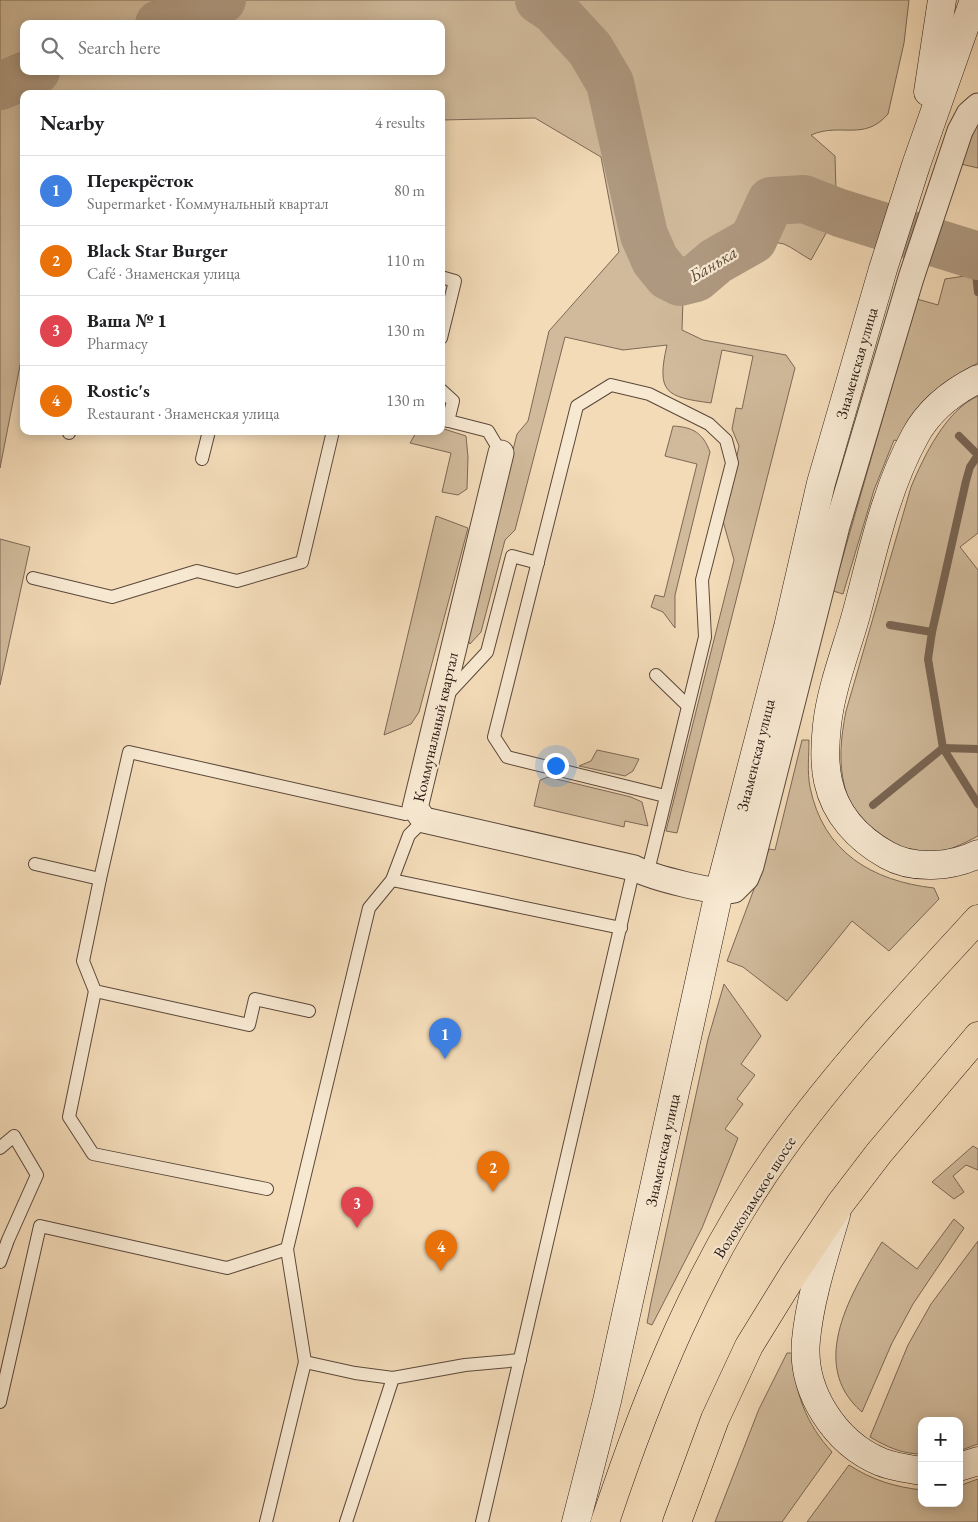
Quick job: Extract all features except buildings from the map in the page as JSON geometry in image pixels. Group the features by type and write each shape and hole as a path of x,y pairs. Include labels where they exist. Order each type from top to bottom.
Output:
{"main road":[{"path":"916,165 942,0"},
{"name":"Знаменская улица","path":"576,1522 607,1401 719,892 785,636 821,483 907,193 974,0"},
{"path":"945,83 960,62 978,46"},
{"path":"978,379 962,387 937,406 915,435 899,471 883,518 838,676 827,724 825,756 828,781 837,807 853,830 872,847 896,860 920,865 943,864 969,859 978,854"},
{"name":"Волоколамское шоссе","path":"605,1522 637,1429 677,1334 726,1235 779,1152 820,1099 875,1032 978,919"},
{"path":"677,1522 716,1419 749,1346 840,1204 928,1093 978,1036"},
{"path":"840,1204 817,1280 806,1341 806,1363 811,1384 819,1404 830,1422 849,1442 880,1461 918,1470"},
{"path":"963,1466 978,1461"}],"street":[{"path":"719,892 734,890 741,886 751,866 837,526 910,278 960,131 969,114 978,106"},
{"name":"Коммунальный квартал","path":"501,453 441,702 420,814 719,892"}],"lane":[{"path":"445,278 455,281 445,322"},
{"path":"482,1522 621,928 665,796 706,637 702,580 732,463 726,440 709,424 649,394 611,385 577,406 494,737 507,757 665,796"},
{"path":"445,394 453,401 445,420 488,431 501,453"},
{"path":"202,459 207,435"},
{"path":"33,578 112,596 197,571 237,581 302,562 332,435"},
{"path":"441,702 487,652 512,556 538,563"},
{"path":"656,675 688,706"},
{"path":"266,1522 305,1362 287,1249 369,908 392,880 409,835 420,814 405,814 128,752 82,961 95,991 69,1117 93,1154 267,1189"},
{"path":"35,864 100,879"},
{"path":"392,880 621,928"},
{"path":"95,991 249,1025 255,999 309,1011"},
{"path":"0,1148 14,1136 37,1175 0,1262"},
{"path":"0,1402 40,1226 227,1268 287,1249"},
{"path":"305,1362 355,1373 394,1378 465,1365 520,1360"},
{"path":"346,1522 394,1378"}],"shaded area":[{"path":"0,0 909,0 904,43 888,114 879,122 861,130 832,130 811,135 835,156 836,191 830,226 811,260 784,244 773,243 760,247 731,263 683,300 682,330 703,340 786,355 795,368 677,833 666,831 734,560 723,521 739,446 732,429 736,408 742,409 753,356 722,350 711,403 674,395 668,390 664,383 663,373 667,345 623,350 565,337 515,530 505,540 481,632 470,644 466,636 517,434 528,421 549,331 619,252 601,157 535,118 445,120 445,90 20,90 20,366 0,468"},
{"path":"978,124 978,168 961,164 969,138"},
{"path":"978,274 978,363 952,379 942,388 898,441 894,440 874,490 843,594 833,591 917,299 938,305 945,279"},
{"path":"978,396 978,533 960,547 978,570 978,836 947,850 927,853 900,847 888,841 865,823 857,812 850,801 843,778 841,750 843,730 846,711 911,487 937,435 956,412"},
{"path":"673,426 696,432 704,440 710,452 675,595 675,628 663,612 651,607 655,595 664,597 697,464 665,456"},
{"path":"445,429 466,436 468,457 467,489 458,495 442,492 451,453 410,443 415,435 445,435"},
{"path":"436,516 468,528 419,712 411,724 384,735"},
{"path":"0,539 30,547 0,685"},
{"path":"802,740 809,740 809,781 817,810 826,829 839,846 871,870 911,884 934,888 939,899 889,951 852,921 787,1001 743,967 727,961 769,849 775,850"},
{"path":"597,750 639,759 633,771 625,776 579,766 591,761"},
{"path":"548,777 631,797 642,802 648,826 625,821 624,827 534,806 540,780"},
{"path":"724,984 761,1036 741,1064 755,1075 737,1099 743,1104 725,1129 738,1138 702,1228 652,1325 647,1323 651,1302 708,1039"},
{"path":"973,1146 978,1149 978,1170 966,1165 953,1176 964,1192 954,1199 932,1182"},
{"path":"954,1219 964,1228 913,1304 892,1343 862,1412 846,1393 837,1372 836,1350 840,1327 848,1304 882,1242 917,1269"},
{"path":"978,1241 978,1444 963,1450 963,1417 918,1417 918,1454 908,1453 889,1447 870,1437 908,1345 931,1304"},
{"path":"787,1353 795,1353 796,1380 803,1406 815,1430 832,1452 782,1522 715,1522 759,1409"},
{"path":"849,1465 866,1475 884,1482 918,1489 918,1507 963,1507 963,1485 978,1479 978,1522 807,1522"}],"waterway":[{"name":"Банька","path":"170,20 222,0"},
{"name":"Банька","path":"539,0 554,10 590,49 610,83 644,235 655,260 668,276 680,282 696,278 716,261 753,240 771,201 804,199 840,213 978,256"},
{"name":"Банька","path":"0,86 26,75"},
{"path":"974,256 978,292"},
{"path":"959,436 978,455"},
{"path":"978,455 970,467 966,481 932,632 928,659 943,748 978,804"},
{"path":"890,625 932,632"},
{"path":"873,805 943,748 978,749"}],"place":[{"name":"Перекрёсток","path":"445,1059"},
{"name":"Black Star Burger","path":"493,1192"},
{"name":"Ваша № 1","path":"357,1228"},
{"name":"Rostic's","path":"441,1271"}]}
